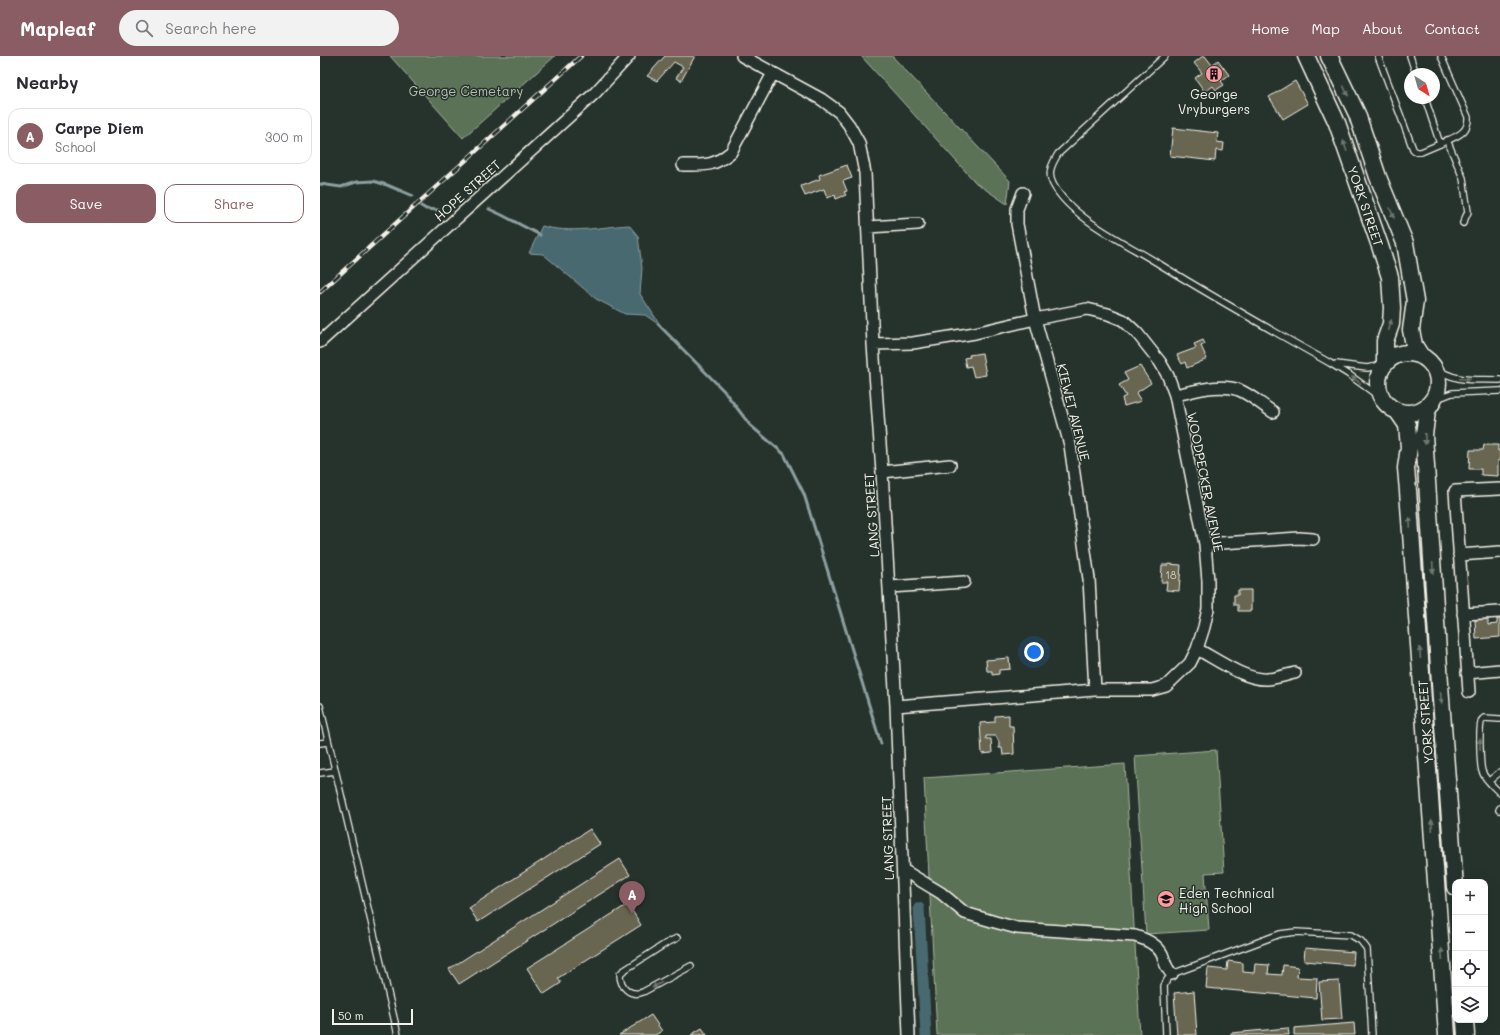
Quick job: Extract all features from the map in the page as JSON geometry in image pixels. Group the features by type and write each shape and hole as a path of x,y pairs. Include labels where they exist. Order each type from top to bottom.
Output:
{"main road":[{"name":"YORK STREET","path":"1306,56 1337,123 1390,277 1391,324 1385,341 1384,364 1378,378 1377,385 1381,398 1385,404 1398,412 1408,424 1409,447 1406,468 1447,1035"},
{"name":"YORK STREET","path":"1329,56 1357,114 1378,177 1405,243 1415,301 1411,330 1414,344 1421,356 1426,358 1434,367 1438,380 1437,393 1427,411 1424,435 1454,879"},
{"path":"1384,364 1402,354 1408,353 1421,356"},
{"path":"1398,412 1404,414 1417,413 1428,406 1433,400"},
{"path":"1465,1023 1466,1035"}],"street":[{"name":"HOPE STREET","path":"320,342 595,93 629,56"},
{"name":"LANG STREET","path":"742,56 821,99 839,112 849,124 859,143 865,173 873,344 890,587 909,1035"},
{"path":"683,165 708,165 720,161 731,152 773,73"},
{"name":"KIEWET AVENUE","path":"1023,193 1017,209 1017,224 1035,319 1070,445 1090,579 1095,690"},
{"path":"868,227 918,224"},
{"name":"WOODPECKER AVENUE","path":"873,344 913,343 975,333 1087,309 1108,314 1123,320 1150,349 1168,376 1175,395 1206,544 1208,609 1204,627 1197,649 1190,663 1166,686 1152,690 1095,690 896,706"},
{"path":"1175,395 1219,387 1230,388 1241,391 1273,412"},
{"path":"882,472 950,465"},
{"path":"1469,692 1455,491 1500,490"},
{"path":"1206,544 1299,538 1314,539"},
{"path":"1459,555 1500,552"},
{"path":"890,587 964,582"},
{"path":"1463,614 1500,612"},
{"path":"1197,649 1235,670 1257,678 1267,679 1296,673"},
{"path":"1467,673 1500,670"},
{"path":"903,870 941,893 965,913 995,922 1018,928 1135,936 1144,939 1158,948 1162,954 1167,970 1172,974"}],"lane":[{"path":"1165,56 1058,154 1051,166 1050,173 1052,183 1060,196 1086,219 1205,292 1330,363 1381,398"},
{"path":"1378,56 1413,149 1416,152 1421,152 1461,135 1467,128 1468,117 1441,56"},
{"path":"1410,56 1414,68"},
{"path":"1427,104 1440,144"},
{"path":"1447,140 1463,178 1468,212 1463,224"},
{"path":"1330,363 1367,368 1384,364"},
{"path":"1434,367 1442,373 1459,379 1500,380"},
{"path":"1482,391 1500,395"},
{"path":"1433,400 1452,393 1500,391"},
{"path":"320,706 398,1035"},
{"path":"1500,718 1484,718 1481,721 1481,767 1488,781 1500,793"},
{"path":"320,743 328,742"},
{"path":"320,773 335,770"},
{"path":"1488,781 1500,772"},
{"path":"1166,1035 1164,986 1166,980 1172,974 1280,934 1296,932 1351,935 1361,941 1367,949 1372,1035"},
{"path":"677,938 623,971 620,974 621,982 628,991 637,995 691,966"}],"green space":[{"name":"George Cemetary","path":"390,56 555,56 463,138"},
{"path":"861,56 892,56 1010,181 1007,204 976,183"},
{"path":"1216,750 1224,872 1205,873 1209,930 1146,934 1135,756"},
{"path":"1125,764 1140,1035 937,1035 924,778"}],"water":[{"path":"629,225 638,236 642,268 640,294 661,326 645,315 625,314 596,299 543,254 529,253 542,226 563,230 574,230"}],"building":[{"path":"665,56 695,56 681,81 676,78 683,67 674,62 657,81 647,76"},
{"name":"George Vryburgers","path":"1205,56 1212,65 1218,60 1229,75 1221,81 1224,85 1216,90 1213,86 1205,92 1195,78 1202,73 1194,63"},
{"path":"1295,81 1308,104 1283,119 1269,97"},
{"path":"1173,128 1218,133 1217,142 1224,143 1223,151 1216,150 1215,161 1170,156"},
{"path":"847,165 852,178 843,181 847,191 844,192 846,195 836,199 835,195 827,198 824,189 805,196 801,186 820,179 819,175"},
{"path":"1203,340 1205,344 1201,346 1207,359 1187,368 1185,362 1182,364 1177,355 1196,348 1194,344"},
{"path":"982,353 986,375 974,377 971,366 966,367 964,358 970,357 969,355"},
{"path":"1140,366 1151,383 1136,393 1141,401 1124,406 1122,398 1126,396 1119,385 1128,380 1124,373"},
{"path":"1484,445 1498,445 1498,451 1500,451 1500,461 1498,460 1498,476 1481,475 1481,469 1469,469 1470,450 1483,450"},
{"path":"1162,565 1181,565 1179,591 1166,590 1167,582 1161,582"},
{"path":"1238,590 1251,590 1251,611 1238,611 1238,605 1234,605 1234,595 1238,595"},
{"path":"1488,619 1488,625 1497,624 1497,619 1500,619 1500,637 1476,639 1475,620"},
{"path":"1009,658 1010,669 999,670 999,674 992,675 992,671 987,671 986,660"},
{"path":"1009,715 1009,726 1013,726 1014,754 1003,755 1002,748 999,748 999,742 996,736 986,736 986,739 991,739 992,753 982,754 980,723 995,722 995,716"},
{"path":"590,829 600,844 478,922 469,908"},
{"path":"620,859 630,875 459,984 449,969"},
{"path":"628,904 641,925 558,978 561,983 544,994 527,968"},
{"path":"1305,948 1354,952 1353,965 1304,961"},
{"path":"1228,961 1243,963 1243,972 1254,973 1255,964 1269,965 1268,974 1282,975 1283,965 1298,967 1297,977 1317,978 1316,998 1206,988 1208,968 1227,970"},
{"path":"1339,981 1342,1019 1322,1020 1319,982"},
{"path":"1194,991 1197,1035 1177,1035 1174,993"},
{"path":"651,1015 662,1031 655,1035 619,1035"},
{"path":"1354,1023 1355,1035 1294,1035 1294,1028"},
{"path":"702,1028 707,1035 691,1035"},
{"path":"1288,1028 1289,1035 1231,1035 1231,1033"}],"waterway":[{"path":"320,184 341,187 356,182 373,181 413,196"},
{"path":"421,206 426,209 438,210"},
{"path":"489,209 540,235"},
{"path":"658,324 724,391 750,425 784,454 804,494 881,744"},
{"path":"919,908 926,1035"}],"railway":[{"path":"320,292 581,56"}],"place":[{"name":"George Vryburgers","path":"1214,74"},
{"name":"Eden Technical High School","path":"1166,899"},
{"name":"Carpe Diem","path":"632,914"}]}
